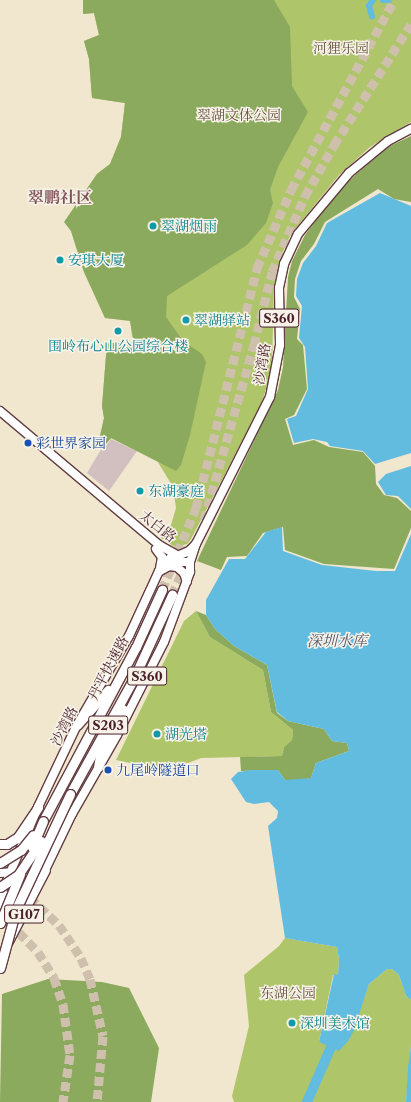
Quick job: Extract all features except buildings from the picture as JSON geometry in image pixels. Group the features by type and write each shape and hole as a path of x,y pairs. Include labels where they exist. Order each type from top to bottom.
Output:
{"highway":[{"name":"丹平快速路","path":"43,821 120,677 162,590"},
{"name":"丹平快速路","path":"70,794 133,680 172,595"},
{"path":"77,725 120,677"},
{"path":"98,767 133,680"},
{"path":"0,887 18,876 28,863 70,794"},
{"path":"0,968 16,909 70,794"},
{"path":"0,844 7,844 18,836 38,807"},
{"path":"0,863 21,850 43,821"},
{"path":"0,923 43,821"},
{"name":"G107","path":"0,956 45,870"},
{"path":"0,908 11,893 15,891 21,894 22,901 8,941"}],"main road":[{"name":"沙湾路","path":"45,870 164,642 187,582 190,562 196,544 270,397 280,345 279,288 284,264 298,234 349,173 382,145 411,129"},
{"name":"太白路","path":"0,411 124,519 174,557"},
{"name":"太白路","path":"0,417 78,480"},
{"name":"太白路","path":"124,519 156,549 190,562"},
{"name":"沙湾路","path":"0,897 38,807 77,725 129,636 159,571 174,557 196,544"},
{"path":"156,549 162,557 159,571"},
{"path":"159,571 169,566 177,567 184,573 187,582"},
{"path":"0,874 45,870"}],"shaded area":[{"path":"111,439 137,451 109,491 87,473 103,446 106,446"}],"green space":[{"name":"翠湖文体公园","path":"83,0 411,0 411,122 370,147 339,175 291,234 280,258 274,287 272,367 262,403 191,539 187,544 175,547 161,538 171,525 176,508 173,487 156,459 111,438 105,445 98,445 104,418 102,406 107,343 133,343 130,320 105,318 84,272 71,231 65,222 97,174 110,164 121,137 125,103 92,98 89,59 84,41 99,35 94,13 83,14"},
{"name":"翠湖文体公园","path":"83,0 274,0 290,27 292,86 308,112 278,167 270,190 273,203 266,223 247,245 167,296 166,317 183,341 202,354 206,362 190,435 181,465 176,471 111,438 105,445 98,445 104,418 102,406 107,343 134,343 130,321 105,318 84,272 71,231 64,222 97,174 110,164 121,137 125,103 92,98 89,59 84,41 99,35 94,13 83,14"},
{"path":"411,136 411,202 394,199 378,189 325,222 314,244 301,261 295,279 294,297 300,309 297,339 303,345 307,389 294,415 285,419 293,445 314,440 329,447 363,452 375,466 376,484 384,495 397,498 411,511 411,528 394,569 324,564 285,550 283,527 263,533 247,556 227,557 221,570 197,561 278,390 283,367 288,277 292,261 305,235 334,196 355,175 388,147"},
{"path":"196,611 210,637 263,670 271,712 293,730 292,740 284,747 282,756 201,758 168,771 116,760 184,621"},
{"path":"196,611 206,615 215,629 234,646 267,665 277,713 288,721 324,729 332,741 347,743 349,751 316,763 311,778 301,780 285,780 278,770 241,771 240,757 282,756 284,747 292,740 293,730 271,712 263,670 210,637"},
{"name":"东湖公园","path":"285,938 337,947 339,959 338,975 333,975 319,1042 349,1040 369,984 387,969 392,969 399,975 406,996 411,1000 411,1046 406,1102 234,1102 232,1096 249,1026 244,975 279,946"},
{"path":"48,979 102,982 129,988 159,1048 151,1102 0,1102 2,994"}],"water":[{"path":"380,193 411,206 411,453 375,464 363,451 330,446 327,442 313,439 294,443 287,419 296,416 308,389 305,347 299,338 302,306 296,296 297,279 303,263 316,246 327,223"},
{"path":"411,466 411,509 398,496 386,495 378,482 386,474"},
{"name":"深圳水库","path":"282,527 283,551 322,565 376,571 395,571 411,534 411,1000 406,996 399,975 392,969 387,969 369,984 354,1030 349,1040 339,1051 319,1042 334,974 338,975 339,959 337,947 285,938 268,826 277,818 278,811 269,802 254,804 246,802 231,779 238,772 252,770 278,770 285,780 311,778 316,763 349,751 347,743 332,741 324,729 288,721 277,712 267,665 234,646 215,629 206,615 206,600 229,559 245,559 266,532"},
{"path":"411,1046 411,1102 406,1102 408,1068"}],"waterway":[{"path":"372,17 369,6 373,0"},
{"path":"383,0 389,0"},
{"path":"307,1102 331,1047"}],"tunnel":[{"path":"162,590 196,508 257,268 291,190 394,0"},
{"path":"204,520 254,345 272,272 305,196 334,145 411,24"},
{"path":"172,595 189,556"},
{"path":"10,879 59,925 81,958 90,979 103,1036 97,1102"},
{"path":"0,913 38,952 54,978 63,1004 70,1055 63,1102"}],"place":[{"name":"翠湖烟雨","path":"153,226"},
{"name":"安琪大厦","path":"60,260"},
{"name":"翠湖驿站","path":"186,320"},
{"name":"围岭布心山公园综合楼","path":"118,331"},
{"name":"彩世界家园","path":"28,443"},
{"name":"东湖豪庭","path":"140,491"},
{"name":"湖光塔","path":"157,734"},
{"name":"九尾岭隧道口","path":"108,770"},
{"name":"深圳美术馆","path":"292,1023"}],"district":[{"name":"翠鹏社区","path":"60,197"}],"park label":[{"name":"河狸乐园","path":"341,48"}]}
